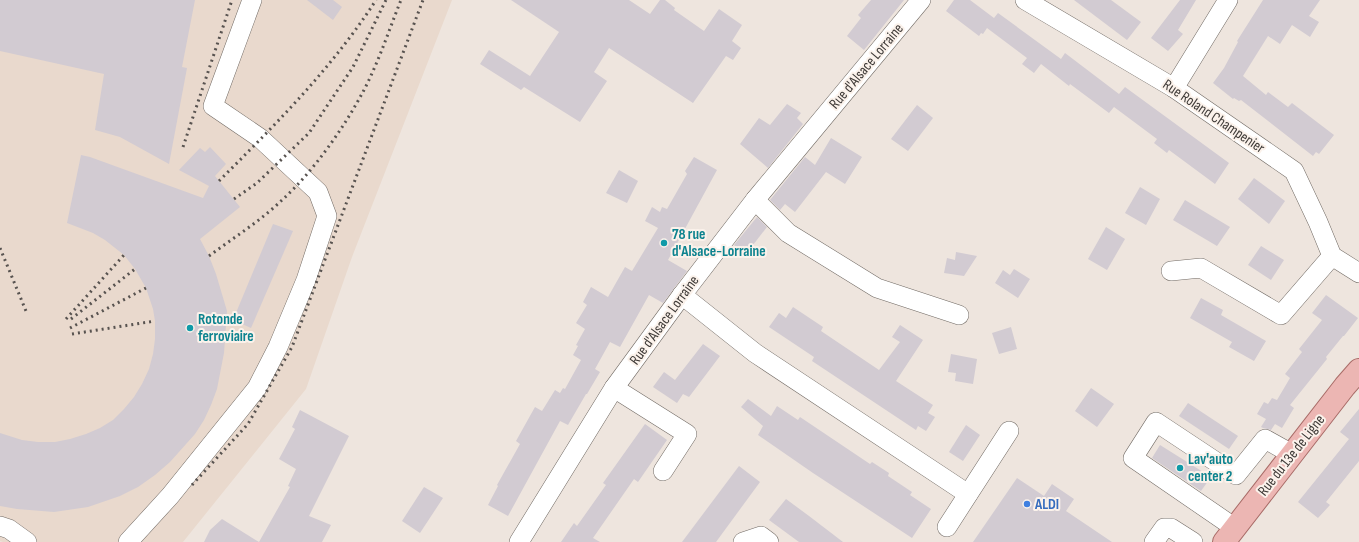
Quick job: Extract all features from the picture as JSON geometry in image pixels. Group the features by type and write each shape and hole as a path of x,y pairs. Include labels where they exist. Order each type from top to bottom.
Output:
{"main road":[{"name":"Rue du 13e de Ligne","path":"1229,535 1359,370"}],"street":[{"path":"128,542 170,496 257,388 278,347 306,280 327,216 318,192 260,138 213,106 252,0"},
{"name":"Rue d'Alsace Lorraine","path":"519,542 614,388 682,295 755,200 921,0"},
{"name":"Rue Roland Champenier","path":"1025,0 1174,88 1294,171 1332,256"},
{"path":"1174,88 1228,0"},
{"path":"755,200 788,234 877,288 959,315"},
{"path":"1171,271 1200,268 1281,315 1332,256 1359,273"},
{"path":"682,295 755,353 968,494"},
{"path":"614,388 687,434 663,471"},
{"path":"1229,535 1133,458 1156,422 1236,475 1265,439 1292,454"},
{"path":"947,527 1009,431"},
{"path":"0,526 9,529 27,542"},
{"path":"1154,542 1164,528 1171,528 1193,542"},
{"path":"743,542 761,536 769,542"}],"shaded area":[{"path":"0,0 452,0 352,257 306,389 183,542 0,541"}],"building":[{"path":"0,0 195,0 182,67 187,68 169,164 120,137 95,130 104,74 0,51"},
{"path":"307,0 333,0 342,7 333,20"},
{"path":"511,0 629,0 650,14 660,0 665,0 675,8 674,10 704,31 719,9 742,25 732,41 741,48 733,60 726,56 693,103 609,48 594,72 607,81 580,122 524,87 521,90 480,64 489,50 530,76 559,32"},
{"path":"871,0 904,0 864,50 847,36 861,18 858,15"},
{"path":"954,0 970,0 994,18 998,13 1061,59 1065,53 1119,94 1125,87 1229,163 1215,184 1169,150 1167,153 1154,143 1157,139 1114,107 1109,113 1070,84 1069,86 1041,64 1034,73 1022,64 1027,58 987,28 983,34 981,33 979,36 946,11"},
{"path":"1074,0 1111,0 1141,22 1127,40"},
{"path":"1180,0 1196,0 1178,30 1183,34 1168,51 1151,38"},
{"path":"1263,0 1320,0 1309,16 1319,22 1310,37 1292,25 1280,44 1268,36 1243,76 1266,95 1268,92 1288,107 1292,103 1334,135 1319,154 1316,152 1313,156 1241,100 1239,101 1234,98 1233,99 1213,83 1224,68 1238,42 1237,41"},
{"path":"787,104 801,113 797,118 803,124 768,168 740,144 759,118 770,125"},
{"path":"917,105 933,118 908,151 891,139"},
{"path":"831,138 862,157 845,184 826,172 795,212 785,204 780,210 770,200 805,157 815,165"},
{"name":"Rotonde ferroviaire","path":"210,147 226,164 215,176 240,207 200,239 216,274 227,311 224,353 217,389 204,420 195,434 170,462 138,487 120,496 88,507 54,512 0,506 0,433 22,440 55,442 70,439 100,428 113,420 134,397 149,369 153,354 155,321 153,309 146,288 135,269 124,255 105,240 93,233 67,223 81,155 203,198 209,186 179,170 200,148 205,152"},
{"path":"694,157 717,170 668,260 687,271 663,303 649,295 620,347 610,342 595,369 600,372 568,425 560,421 508,516 488,505 498,486 497,485 520,444 516,441 535,407 542,411 555,390 560,393 563,388 565,389 581,360 573,355 578,346 576,345 585,329 576,323 587,305 583,302 591,287 608,297 625,267 632,271 658,228 645,221 652,207 660,212 662,207 667,209 687,174 685,171"},
{"path":"619,170 638,181 627,203 606,193"},
{"path":"1254,178 1285,201 1269,224 1238,199"},
{"path":"1140,187 1160,199 1146,225 1125,213"},
{"path":"1185,200 1230,227 1217,246 1173,220"},
{"path":"757,217 767,227 746,254 734,245"},
{"path":"273,224 293,231 251,328 233,320"},
{"path":"1106,227 1125,239 1107,270 1088,259"},
{"path":"1261,246 1284,260 1271,280 1248,265"},
{"path":"956,252 977,256 964,276 944,273 947,258 955,260"},
{"path":"1014,269 1030,279 1018,298 995,283 1003,270 1010,275"},
{"path":"1326,295 1358,318 1290,405 1294,408 1282,428 1275,424 1271,430 1263,428 1261,427 1266,419 1257,414 1264,402 1268,404 1272,398 1277,400 1290,378 1285,374 1302,352 1299,349 1322,320 1312,313"},
{"path":"1201,298 1223,310 1221,315 1266,341 1254,361 1229,347 1232,342 1190,318"},
{"path":"793,307 823,327 821,331 879,370 900,342 892,337 900,325 923,340 896,381 933,405 928,413 935,417 926,431 918,426 916,430 812,361 814,357 769,327 779,313 786,318"},
{"path":"1011,327 1017,349 999,354 992,333"},
{"path":"703,344 720,356 689,397 683,394 677,403 653,387 664,372 675,380"},
{"path":"951,354 977,359 973,384 955,381 956,373 948,372"},
{"path":"1091,388 1114,404 1097,427 1075,411"},
{"path":"748,399 771,416 777,406 798,420 800,417 870,464 872,462 889,473 888,476 912,492 910,495 931,509 912,538 758,435 763,426 741,407"},
{"path":"1188,403 1238,436 1229,449 1179,416"},
{"path":"1359,409 1359,461 1326,502 1330,505 1318,518 1298,502 1349,439 1340,432"},
{"path":"300,410 349,436 309,516 331,525 322,542 259,542 290,487 288,486 296,469 279,459 295,429 292,427"},
{"path":"645,424 667,440 638,482 634,479 593,538 600,542 561,542 574,523 577,526 606,485 603,483"},
{"path":"966,425 980,435 963,461 949,452"},
{"path":"1160,445 1211,477 1201,491 1152,458"},
{"path":"739,466 760,482 716,542 682,542"},
{"name":"ALDI","path":"1017,478 1044,496 1052,484 1074,499 1066,511 1112,542 973,542"},
{"path":"424,487 443,498 420,533 402,521"},
{"path":"786,499 843,542 799,542 769,520"},
{"path":"222,519 259,542 204,542 210,530"}],"railway":[{"path":"183,147 232,0"},
{"path":"219,181 282,117 322,72 341,49 376,0"},
{"path":"234,199 257,183 309,133 353,67 386,0"},
{"path":"209,256 273,209 305,177 327,149 364,90 379,57 401,0"},
{"path":"192,485 248,424 292,347 423,0"},
{"path":"0,248 26,311"},
{"path":"66,319 124,255"},
{"path":"71,319 135,269"},
{"path":"70,328 146,288"},
{"path":"72,334 155,321"}],"place":[{"name":"78 rue d'Alsace-Lorraine","path":"664,243"},
{"name":"Rotonde ferroviaire","path":"190,328"},
{"name":"Lav'auto center 2","path":"1180,468"},
{"name":"ALDI","path":"1027,504"}]}
